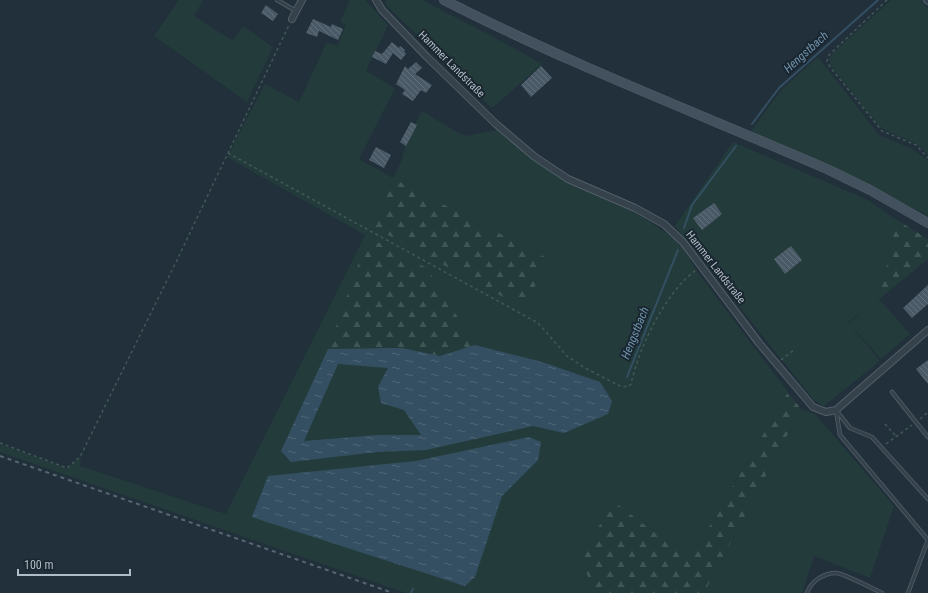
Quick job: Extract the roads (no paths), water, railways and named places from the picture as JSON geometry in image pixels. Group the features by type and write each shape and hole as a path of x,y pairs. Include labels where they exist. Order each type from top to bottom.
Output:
{"main road":[{"path":"444,0 557,55 829,170 870,190 928,223"}],"street":[{"path":"292,19 302,0"},
{"name":"Hammer Landstraße","path":"376,0 382,10 432,62 496,124 535,157 568,179 635,208 664,224 683,242 759,343 813,407 826,412 836,410"},
{"path":"836,410 928,330"}],"lane":[{"path":"277,0 296,11"},
{"path":"892,392 917,421 928,437"},
{"path":"836,410 850,428 872,437 928,499"},
{"path":"836,410 840,435 928,540 908,593"},
{"path":"807,593 808,589 819,577 837,573 882,593"}],"water":[{"path":"475,345 542,362 600,382 612,401 608,414 564,433 533,426 426,450 377,452 291,462 281,451 328,349 402,348 440,356","holes":["338,364 388,368 378,387 381,403 404,410 421,435 378,435 304,441"]},
{"path":"529,437 541,442 538,460 502,496 475,577 465,586 252,517 268,476 416,461"}],"waterway":[{"name":"Hengstbach","path":"752,124 779,88 878,0"},
{"name":"Hengstbach","path":"684,228 692,205 736,146"},
{"name":"Hengstbach","path":"627,377 678,250"},
{"name":"Hengstbach","path":"411,593 413,589"}],"railway":[{"path":"0,456 393,593"}]}
